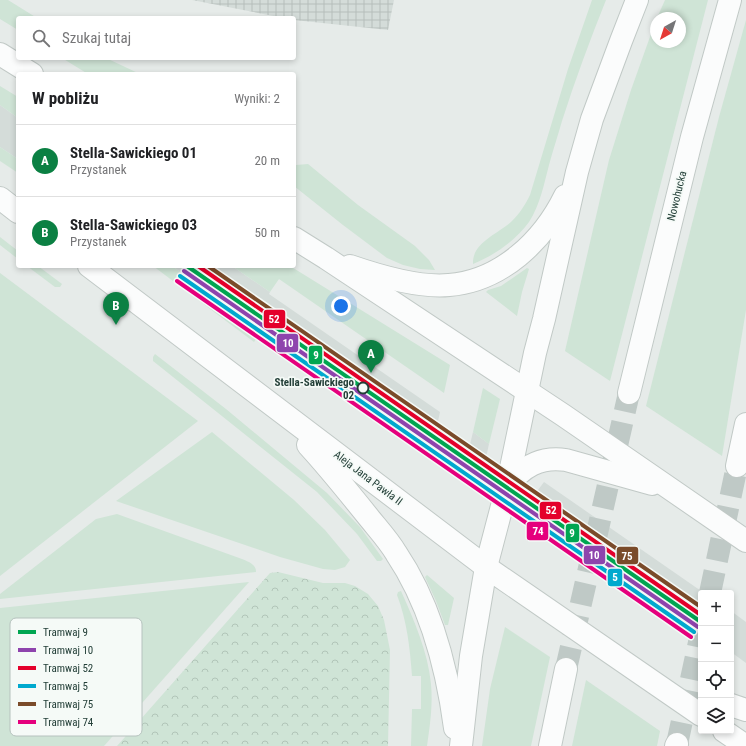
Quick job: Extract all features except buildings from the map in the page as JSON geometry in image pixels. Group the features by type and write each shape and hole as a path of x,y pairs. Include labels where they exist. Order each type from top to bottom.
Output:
{"main road":[{"path":"461,746 471,656 486,567 507,487 535,353 546,311 577,172 592,119 637,0"},
{"name":"Nowohucka","path":"629,393 692,137 730,0"},
{"path":"0,54 29,72"},
{"path":"326,258 374,274 401,281 433,285 449,285 468,282 486,276 507,264 531,244 540,234 563,200 577,172"},
{"path":"0,198 16,210"},
{"path":"296,239 528,392 746,541"},
{"name":"Aleja Jana Pawła II","path":"92,268 486,567 698,713"},
{"path":"272,406 344,485 397,554 414,585 431,623 445,672 457,746"},
{"path":"738,466 746,424"},
{"path":"507,487 518,474 530,466 538,462 555,459 566,460 668,489"},
{"path":"550,746 566,669"},
{"name":"Aleja Jana Pawła II","path":"652,681 698,695"},
{"path":"734,706 746,710"},
{"path":"728,734 746,746"}],"shaded area":[{"path":"192,0 394,0 388,30 296,20 296,16 274,16"},
{"path":"0,105 16,117 16,158 0,147"},
{"path":"175,268 235,268 270,292 269,294 440,412 433,444 265,327 263,329"},
{"path":"473,432 489,444 481,480 464,469"},
{"path":"544,482 700,590 698,590 698,630 525,511 529,502"},
{"path":"734,613 746,622 746,663 734,654"}],"green space":[{"path":"0,0 8,0 34,16 16,16 16,29 0,19"},
{"path":"592,0 606,0 567,106 536,209 529,222 511,241 497,252 473,264 474,256 481,244 512,221 522,209 530,195 568,69"},
{"path":"665,0 708,0 610,381 565,351 609,160 631,90 650,37 650,48 686,48 686,12 660,12"},
{"path":"746,20 746,310 722,456 646,406 719,117"},
{"path":"65,60 110,60 136,72 85,72"},
{"path":"0,86 16,96 16,117 0,105"},
{"path":"0,147 16,158 16,172 0,161"},
{"path":"308,164 358,205 415,246 429,260 435,270 420,269 403,265 387,258 343,225 296,188 296,165"},
{"path":"0,237 16,249 16,257 0,245"},
{"path":"30,268 41,268 62,284 60,287 55,287"},
{"path":"156,268 175,268 263,329 254,342"},
{"path":"235,268 293,268 450,365 444,393 279,279 270,292"},
{"path":"527,268 529,269 517,316 486,292 501,286"},
{"path":"0,273 198,421 0,576"},
{"path":"155,354 226,409 327,493 360,527 383,559 381,561 377,561 357,534 317,492 153,361"},
{"path":"483,388 500,399 489,444 473,432"},
{"path":"212,432 294,500 325,530 350,560 345,567 335,570 323,569 280,557 116,501"},
{"path":"117,514 250,562 255,567 256,572 0,599 0,594 96,519"},
{"path":"278,572 323,583 345,583 355,586 368,594 378,606 384,620 390,650 388,746 117,746 126,736 142,736 142,718 270,573"},
{"path":"427,575 454,598 448,625 445,625 425,577"},
{"path":"249,582 142,703 142,618 10,618 10,736 113,736 104,746 0,746 0,608"},
{"path":"401,591 420,636 427,660 432,692 427,746 411,746 412,709 421,709 421,676 412,676 408,635 397,595 398,592"},
{"path":"505,627 550,657 531,746 482,746 490,689"},
{"path":"586,680 660,731 657,746 572,746"}],"tunnel":[{"path":"566,669 629,393"},
{"path":"711,590 737,466"},
{"path":"677,744 698,647"}],"tram line":[{"name":"9","path":"190,268 698,620"},
{"name":"52","path":"201,268 698,613"},
{"name":"75","path":"211,268 698,605"},
{"name":"10","path":"184,271 698,627"},
{"name":"5","path":"180,276 694,632"},
{"name":"74","path":"177,281 691,637"}],"place":[{"name":"Stella-Sawickiego 03","path":"116,325"},
{"name":"Stella-Sawickiego 01","path":"371,373"},
{"name":"Stella-Sawickiego 02","path":"363,388"}]}
